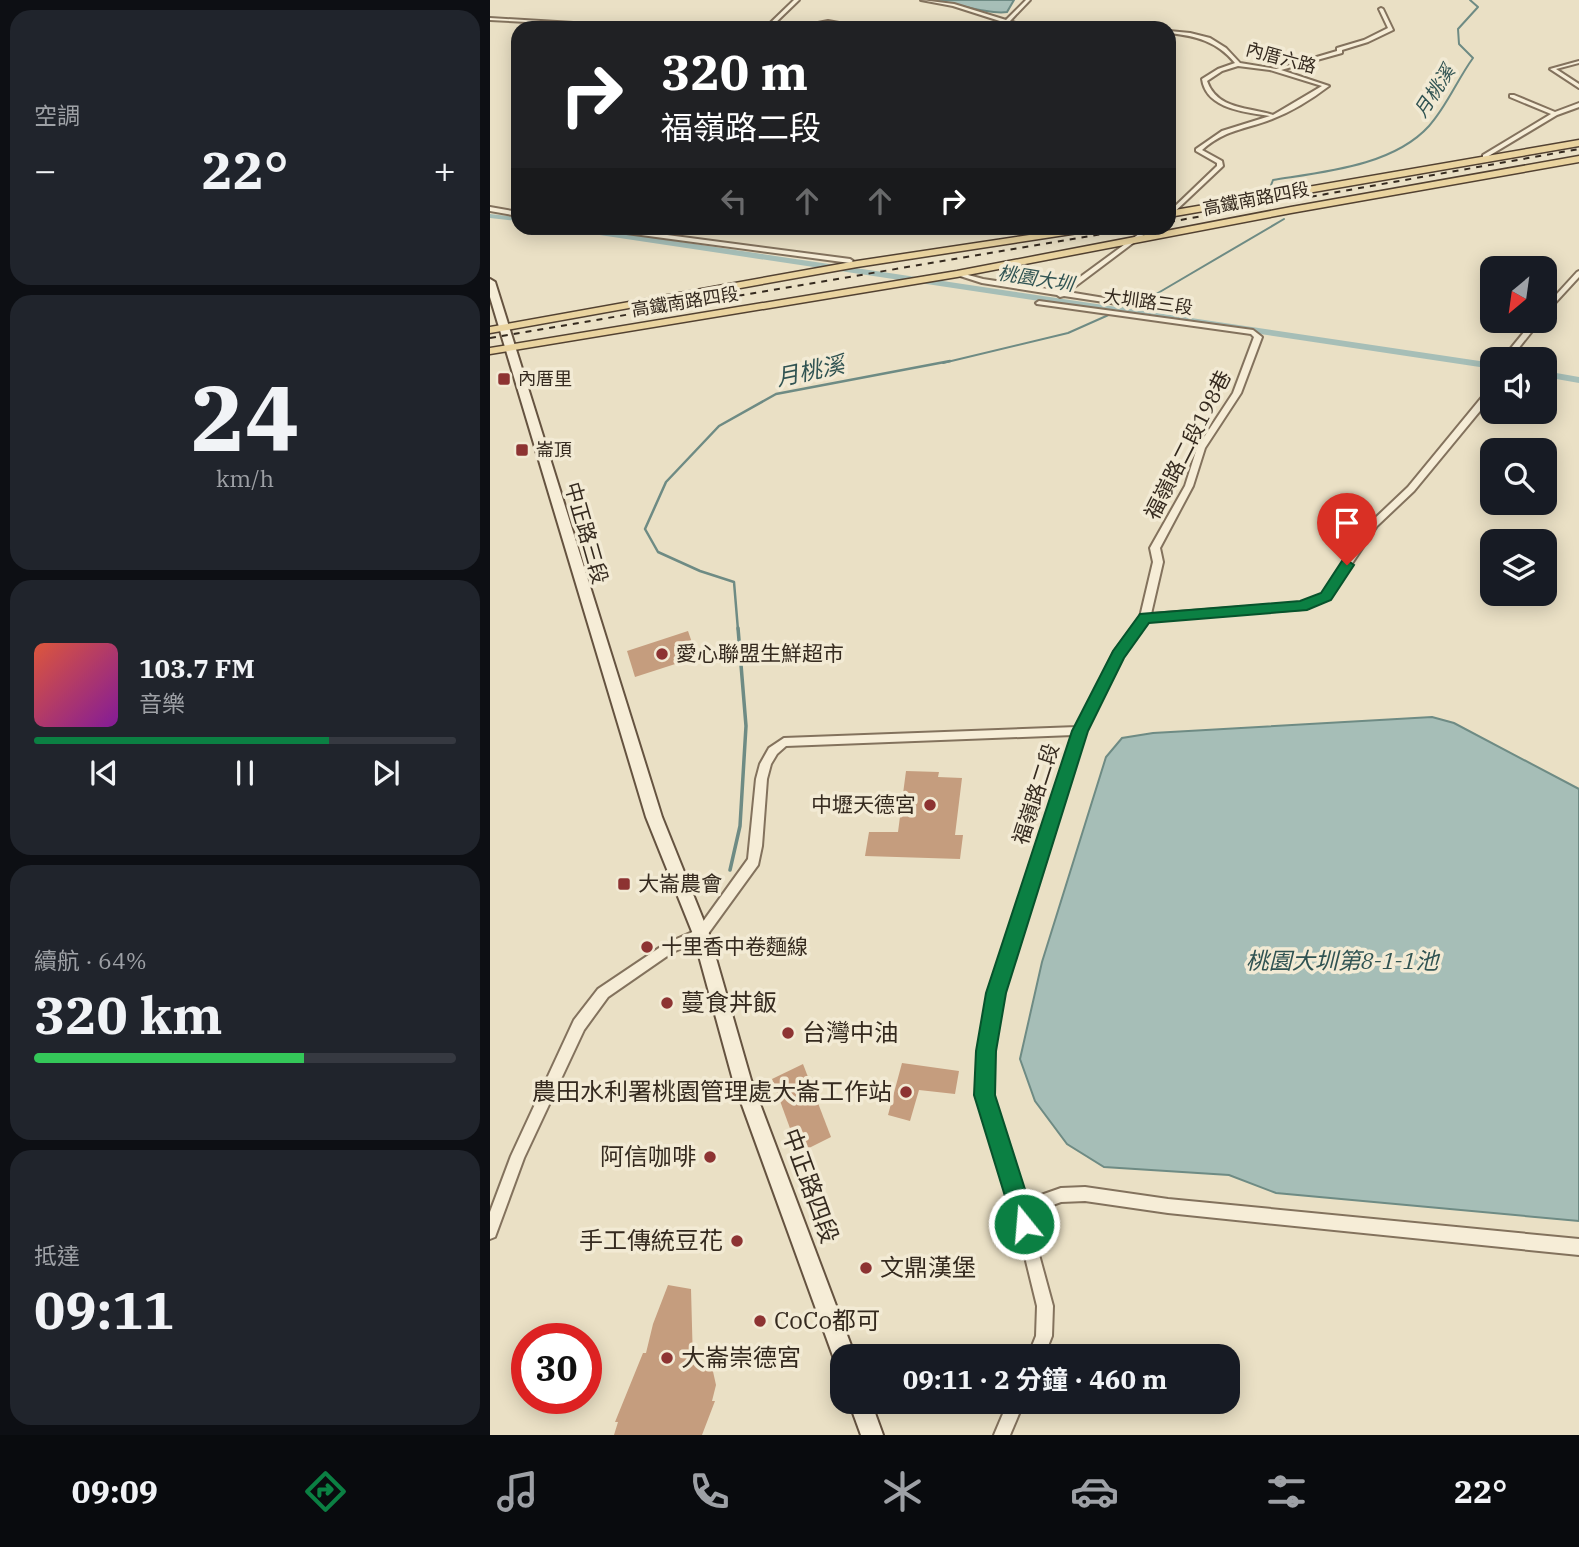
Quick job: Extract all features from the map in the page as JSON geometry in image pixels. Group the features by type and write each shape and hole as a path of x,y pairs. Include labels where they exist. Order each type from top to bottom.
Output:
{"main road":[{"name":"高鐵南路四段","path":"1176,211 1579,141"},
{"name":"高鐵南路四段","path":"1176,211 1412,173 1579,141"},
{"name":"高鐵南路四段","path":"1176,226 1579,157"},
{"name":"高鐵南路四段","path":"1176,232 1579,157"},
{"path":"1361,177 1412,173"},
{"path":"1291,210 1319,200"},
{"path":"849,262 1024,235"},
{"name":"高鐵南路四段","path":"508,344 921,275 1126,235"},
{"name":"高鐵南路四段","path":"508,344 907,283 1160,235"},
{"path":"1050,251 1088,249"},
{"name":"高鐵南路四段","path":"499,325 849,262"},
{"name":"高鐵南路四段","path":"499,325 827,270 849,262"},
{"name":"中正路三段","path":"490,282 499,325 508,344 648,795"},
{"path":"490,330 499,325"},
{"path":"490,344 508,344"},
{"path":"490,351 508,344"},
{"name":"中正路四段","path":"648,795 654,817 701,934 742,1080 840,1344"},
{"path":"864,1414 872,1435"}],"street":[{"path":"774,21 797,0"},
{"path":"923,0 1010,21 1028,0"},
{"path":"1277,71 1340,52 1339,49 1366,41 1391,29 1381,9"},
{"path":"490,19 523,21"},
{"name":"內厝六路","path":"1176,33 1196,35 1221,44 1238,64 1277,71 1326,86 1274,115 1217,133 1198,150 1220,162 1220,166 1176,207"},
{"path":"1579,62 1552,69 1579,86"},
{"path":"1238,64 1209,75 1204,80 1205,90 1214,98 1239,109 1274,115"},
{"path":"1512,96 1555,114"},
{"path":"1485,156 1555,114 1579,105"},
{"path":"490,209 511,213"},
{"path":"656,235 849,262"},
{"path":"1051,304 1139,235"},
{"path":"1558,297 1579,273"},
{"name":"大圳路三段","path":"957,274 1061,295 1157,308"},
{"name":"大圳路三段","path":"1039,303 1252,332"},
{"name":"福嶺路二段198巷","path":"1145,618 1158,562 1156,548 1189,486 1201,448 1237,393 1259,340 1252,332"},
{"path":"1515,347 1527,333"},
{"path":"1145,618 1302,606 1326,596 1374,524 1410,489 1480,405"},
{"name":"福嶺路二段","path":"1041,1344 1044,1336 1045,1306 1020,1210 985,1095 986,1051 996,993 1080,731 1118,655 1145,618"},
{"path":"490,1232 518,1156 579,1025 603,993 669,948 701,934 754,861 758,847 761,780 765,759 774,747 785,741 1080,731"},
{"path":"1020,1210 1061,1195 1085,1194 1168,1206 1579,1247"},
{"path":"1002,1435 1011,1414"}],"water":[{"path":"933,0 1014,0 1007,12 1000,12"},
{"name":"桃園大圳第8-1-1池","path":"1432,717 1454,723 1579,789 1579,1221 1276,1193 1229,1175 1104,1167 1067,1144 1035,1101 1020,1059 1042,962 1106,757 1122,738 1153,733"}],"building":[{"name":"愛心聯盟生鮮超市","path":"688,631 697,657 635,677 627,651"},
{"name":"中壢天德宮","path":"906,771 939,772 938,777 962,778 955,835 963,835 960,859 865,856 869,832 898,832"},
{"name":"農田水利署桃園管理處大崙工作站","path":"902,1063 959,1071 955,1094 919,1090 910,1121 888,1115"},
{"path":"803,1064 831,1137 799,1153 772,1079"},
{"name":"大崙崇德宮","path":"668,1285 691,1289 693,1363 712,1367 716,1385 712,1401 715,1401 702,1435 614,1435 618,1422 615,1422 643,1353 646,1353 653,1324"}],"waterway":[{"name":"月桃溪","path":"1270,188 1273,180 1335,170 1377,159 1414,139 1429,126 1473,58 1459,44 1458,29 1478,7 1470,0"},
{"name":"桃園大圳","path":"490,216 511,218"},
{"name":"月桃溪","path":"943,363 1068,333 1158,293 1284,219"},
{"name":"桃園大圳","path":"620,235 1480,364"},
{"name":"月桃溪","path":"738,630 734,582 700,571 658,552 645,529 666,482 719,426 776,394 950,361"},
{"name":"桃園大圳","path":"1557,376 1579,380"},
{"name":"月桃溪","path":"730,870 740,826 746,726 738,628"}],"railway":[{"path":"1176,221 1579,149"},
{"path":"490,338 1096,235"}],"place":[{"name":"內厝里","path":"504,379"},
{"name":"崙頂","path":"522,450"},
{"name":"愛心聯盟生鮮超市","path":"662,654"},
{"name":"中壢天德宮","path":"930,805"},
{"name":"大崙農會","path":"624,884"},
{"name":"十里香中卷麵線","path":"647,947"},
{"name":"蔓食丼飯","path":"667,1003"},
{"name":"台灣中油","path":"788,1033"},
{"name":"農田水利署桃園管理處大崙工作站","path":"906,1092"},
{"name":"阿信咖啡","path":"710,1157"},
{"name":"手工傳統豆花","path":"737,1241"},
{"name":"文鼎漢堡","path":"866,1268"},
{"name":"CoCo都可","path":"760,1321"},
{"name":"大崙崇德宮","path":"667,1358"}],"route":[{"path":"1024,1224 985,1095 986,1051 996,993 1080,731 1118,655 1145,618 1302,606 1326,596 1347,565"}]}
